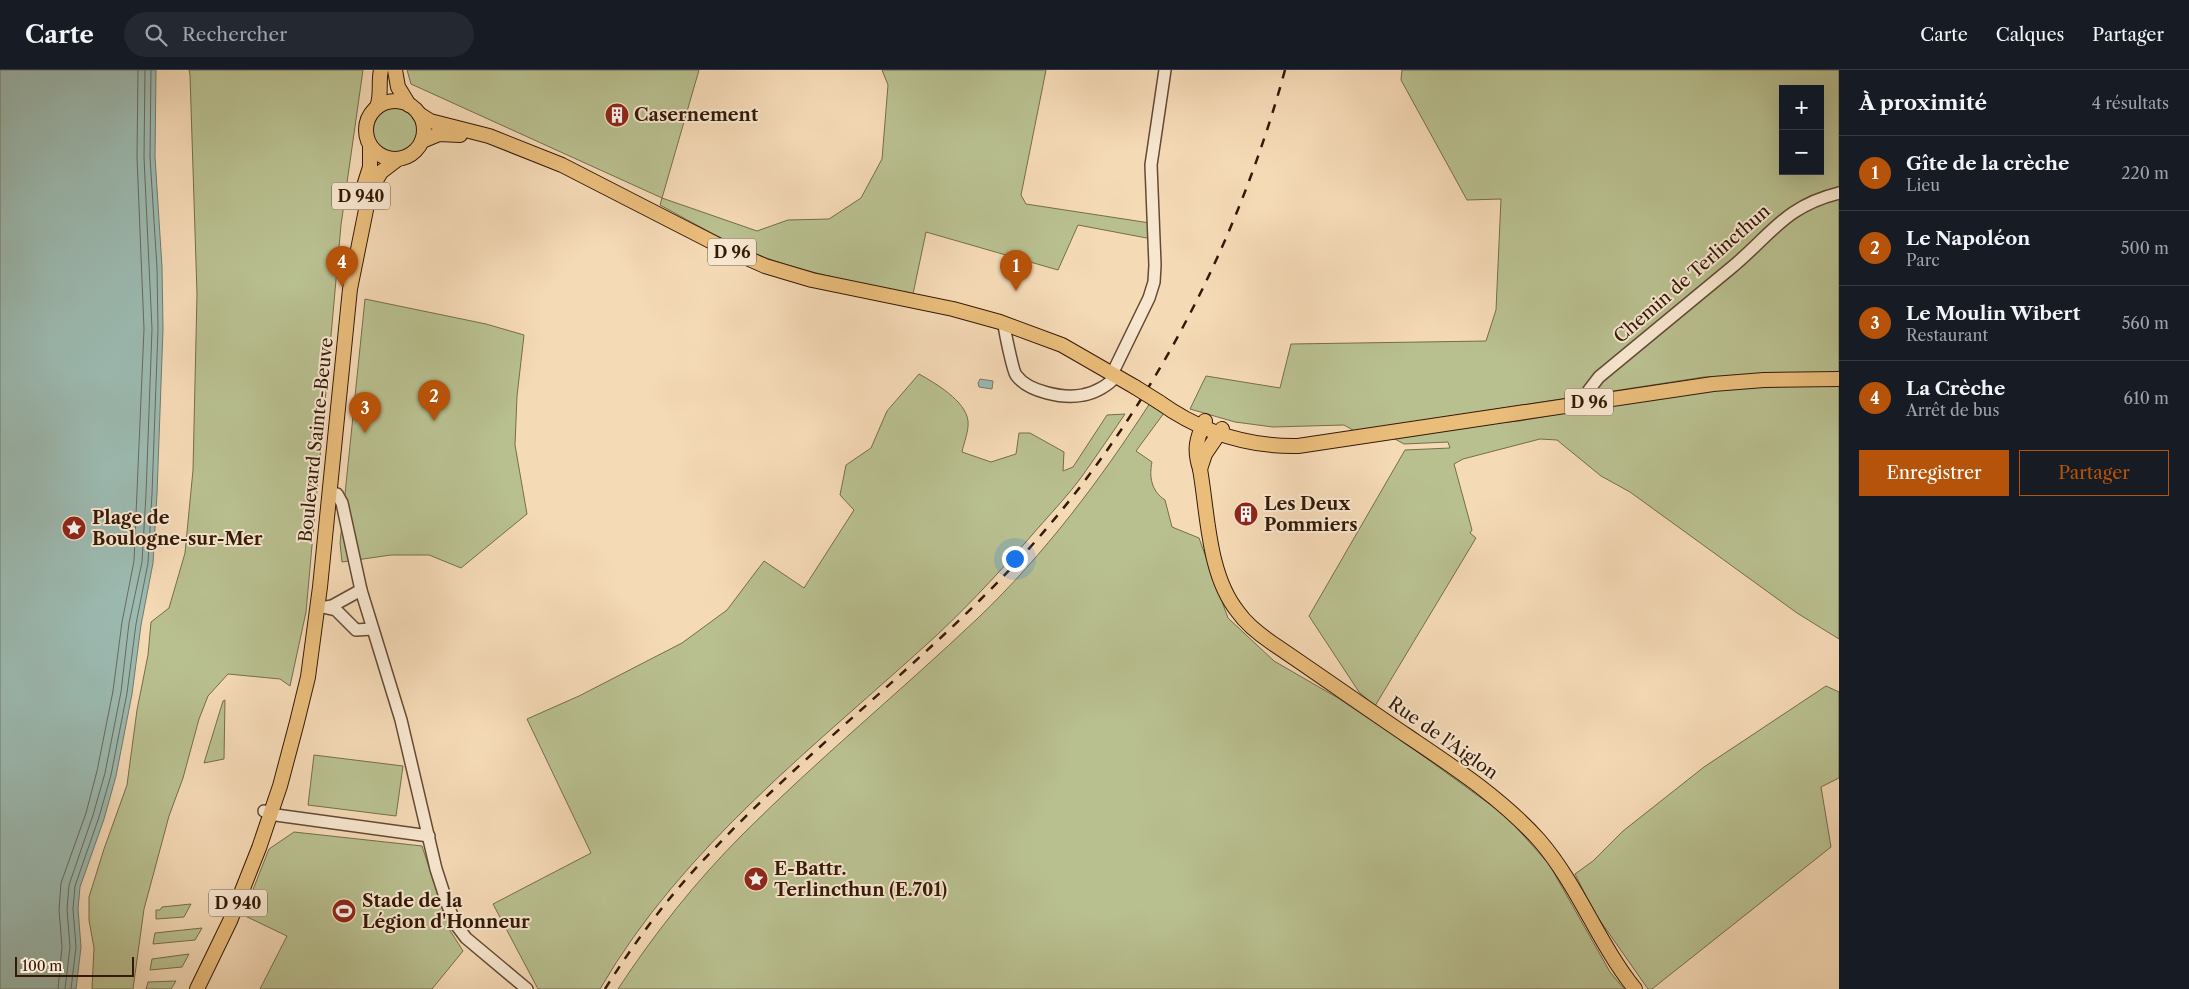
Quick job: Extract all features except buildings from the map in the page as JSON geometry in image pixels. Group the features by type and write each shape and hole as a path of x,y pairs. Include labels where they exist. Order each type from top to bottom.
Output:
{"main road":[{"path":"381,70 381,97 366,125 366,135 370,146 381,156 398,159 412,153 422,141 424,128 398,87 395,70"},
{"path":"377,107 393,101 414,110"},
{"name":"D 96","path":"414,110 430,121 484,134 578,173 746,258 812,280 966,312 1004,323 1055,342 1114,375 1182,418 1203,424 1253,444 1270,446 1304,445 1732,382 1839,379"},
{"name":"D 96","path":"422,141 440,134 459,134 537,155"},
{"name":"D 940","path":"358,248 360,201 370,167 370,146"},
{"name":"D 940","path":"358,248 372,185 384,169 398,159"},
{"name":"Boulevard Sainte-Beuve","path":"191,989 227,913 267,813 289,756 303,699 313,636 322,606 330,493 348,305 358,248"},
{"name":"Rue de l'Aiglon","path":"1203,424 1196,444 1212,544 1222,586 1234,608 1250,626 1272,643 1478,785 1508,809 1530,830 1565,875 1616,962 1635,989"},
{"path":"1200,469 1205,454 1221,431"},
{"name":"Boulevard Sainte-Beuve","path":"197,989 237,904 267,813"}],"street":[{"path":"1004,323 1014,371 1020,380 1031,388 1041,392 1082,396 1100,388 1114,375 1148,298 1155,276 1151,165 1165,70"},
{"name":"Chemin de Terlincthun","path":"1583,403 1588,390 1599,377 1735,264 1782,219 1808,202 1839,193"},
{"path":"330,493 337,494 342,503 361,590 403,727 438,875 457,926 466,938 527,989"},
{"path":"322,606 332,606 361,590"},
{"path":"322,606 339,612 356,630 372,629"},
{"path":"267,813 429,836"}],"green space":[{"path":"189,70 363,70 341,225 306,612 290,686 280,679 228,674 208,696 199,719 183,778 169,816 144,909 133,989 92,989 94,948 89,920 89,897 127,785 137,710 148,655 151,622 169,608 185,553 193,470 197,294"},
{"path":"407,70 699,70 662,198 411,84"},
{"path":"882,70 1046,70 1021,195 1026,204 1150,223 1152,239 1078,225 1058,270 926,232 913,294 858,283 769,259 727,241 660,205 662,198 757,231 788,220 829,219 861,198 882,159 888,85"},
{"path":"1402,70 1839,70 1839,372 1704,377 1406,423 1358,433 1344,425 1273,427 1235,422 1190,409 1206,376 1280,388 1291,344 1486,341 1496,310 1501,199 1467,200 1401,80"},
{"path":"390,107 400,107 414,117 418,130 414,143 408,149 400,153 390,153 376,143 372,135 372,125 382,111"},
{"path":"365,299 486,324 524,335 517,396 515,445 527,514 461,568 429,555 391,555 342,562 340,543"},
{"path":"919,374 949,393 962,406 968,421 968,429 962,452 991,462 1016,454 1019,433 1030,433 1064,452 1063,471 1073,467 1107,415 1125,414 1070,491 977,596 937,635 800,758 711,843 633,937 600,989 538,989 493,904 591,853 527,719 579,696 682,643 727,610 764,561 804,588 854,510 840,495 846,465 871,448 887,411"},
{"path":"1839,384 1839,639 1797,613 1630,492 1601,476 1557,440 1540,439 1463,459 1454,464 1472,530 1470,533 1476,538 1375,706 1359,692 1309,616 1405,450 1450,448 1448,442 1404,444 1393,438 1464,426 1519,421 1674,394 1732,388"},
{"path":"1150,403 1164,413 1136,451 1152,462 1152,483 1160,496 1165,500 1172,527 1199,538 1228,618 1274,661 1338,698 1404,742 1506,816 1549,864 1610,972 1624,989 618,989 676,908 743,834 771,806 978,618 1026,569 1112,460"},
{"path":"1826,686 1839,692 1839,778 1821,787 1831,847 1652,989 1648,989 1594,912 1575,874 1593,861 1623,831 1704,767"},
{"path":"225,700 224,759 204,763 223,701"},
{"path":"314,755 403,766 396,816 308,805"},
{"name":"Stade de la Légion d'Honneur","path":"294,832 422,846 449,929 463,951 432,989 260,989 287,936 243,915 269,849"},
{"path":"191,904 184,917 156,919 156,910 160,910 162,907"},
{"path":"202,928 195,940 153,944 155,933"},
{"path":"189,954 182,967 150,970 152,959"},
{"path":"176,981 171,989 146,989 148,982"}],"water":[{"name":"Plage de Boulogne-sur-Mer","path":"0,70 156,70 155,157 162,267 163,329 153,563 141,625 132,694 116,776 104,819 80,887 78,909 81,947 76,989 0,989"},
{"path":"980,379 993,381 992,389 979,387"}],"railway":[{"path":"605,989 655,917 682,883 712,851 777,786 980,600 1033,544 1082,484 1127,421 1167,355 1204,287 1235,216 1262,144 1285,70"}],"place":[{"name":"Casernement","path":"617,115"},
{"name":"La Crèche","path":"342,287"},
{"name":"Gîte de la crèche","path":"1016,291"},
{"name":"Le Napoléon","path":"434,421"},
{"name":"Le Moulin Wibert","path":"365,433"},
{"name":"Les Deux Pommiers","path":"1246,514"},
{"name":"Plage de Boulogne-sur-Mer","path":"74,528"},
{"name":"E-Battr. Terlincthun (E.701)","path":"756,879"},
{"name":"Stade de la Légion d'Honneur","path":"344,911"}]}
